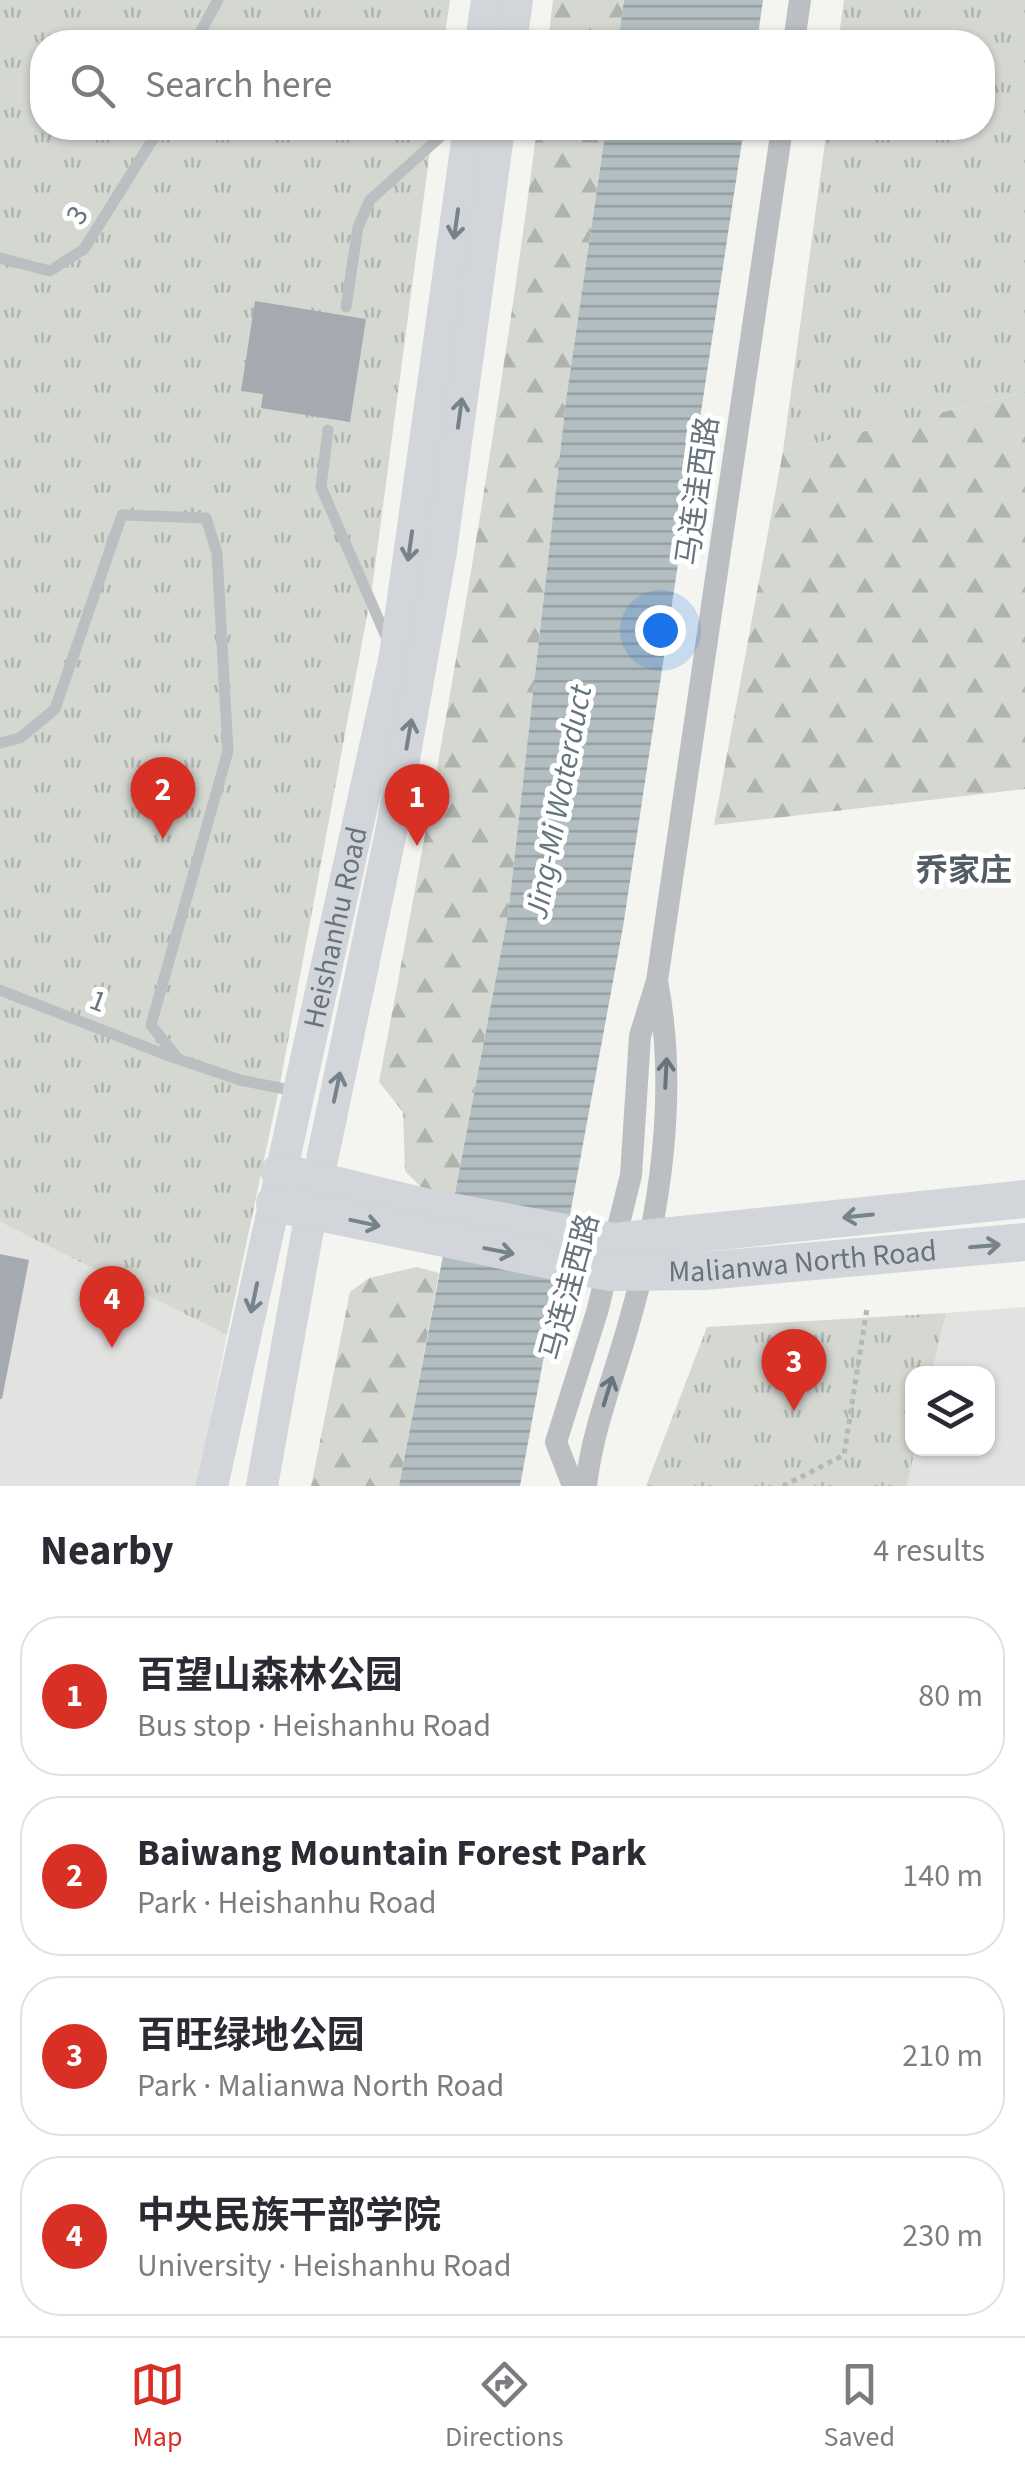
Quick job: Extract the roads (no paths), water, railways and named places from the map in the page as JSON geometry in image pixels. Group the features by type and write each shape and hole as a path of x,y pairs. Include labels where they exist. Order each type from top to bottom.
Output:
{"main road":[{"path":"483,30 487,0"},
{"path":"513,30 517,0"},
{"name":"Heishanhu Road","path":"262,1486 296,1192 299,1092 395,656 467,140"},
{"name":"Heishanhu Road","path":"212,1486 296,1192 391,832 441,551 497,140"},
{"path":"296,1192 421,1221 612,1255"},
{"name":"Malianwa North Road","path":"612,1255 1025,1199"},
{"name":"Malianwa North Road","path":"612,1255 704,1271 1025,1242"}],"street":[{"path":"796,30 800,0"},
{"name":"马连洼西路","path":"573,1486 556,1442 632,1175 640,1036 657,981 780,140"},
{"name":"马连洼西路","path":"586,1486 612,1255 662,1161 668,1036 657,981"}],"lane":[{"path":"202,30 218,0"},
{"name":"3","path":"0,258 50,271 84,249 152,140"},
{"path":"346,307 358,227 370,200 437,140"},
{"path":"328,430 320,487 395,656"},
{"path":"0,744 20,738 55,709 122,514 206,518 217,552 228,751 151,1025 178,1059"},
{"name":"1","path":"0,990 178,1059 240,1080 299,1092"}],"water":[{"path":"624,0 763,0 759,30 620,30"},
{"name":"Jing-Mi Waterduct","path":"604,140 742,140 623,927 520,1486 399,1486 508,915 566,400"}],"place":[{"name":"Baiwang Mountain Forest Park","path":"163,839"},
{"name":"百望山森林公园","path":"417,846"},
{"name":"中央民族干部学院","path":"112,1348"},
{"name":"百旺绿地公园","path":"794,1411"}],"district":[{"name":"乔家庄","path":"964,871"}]}
